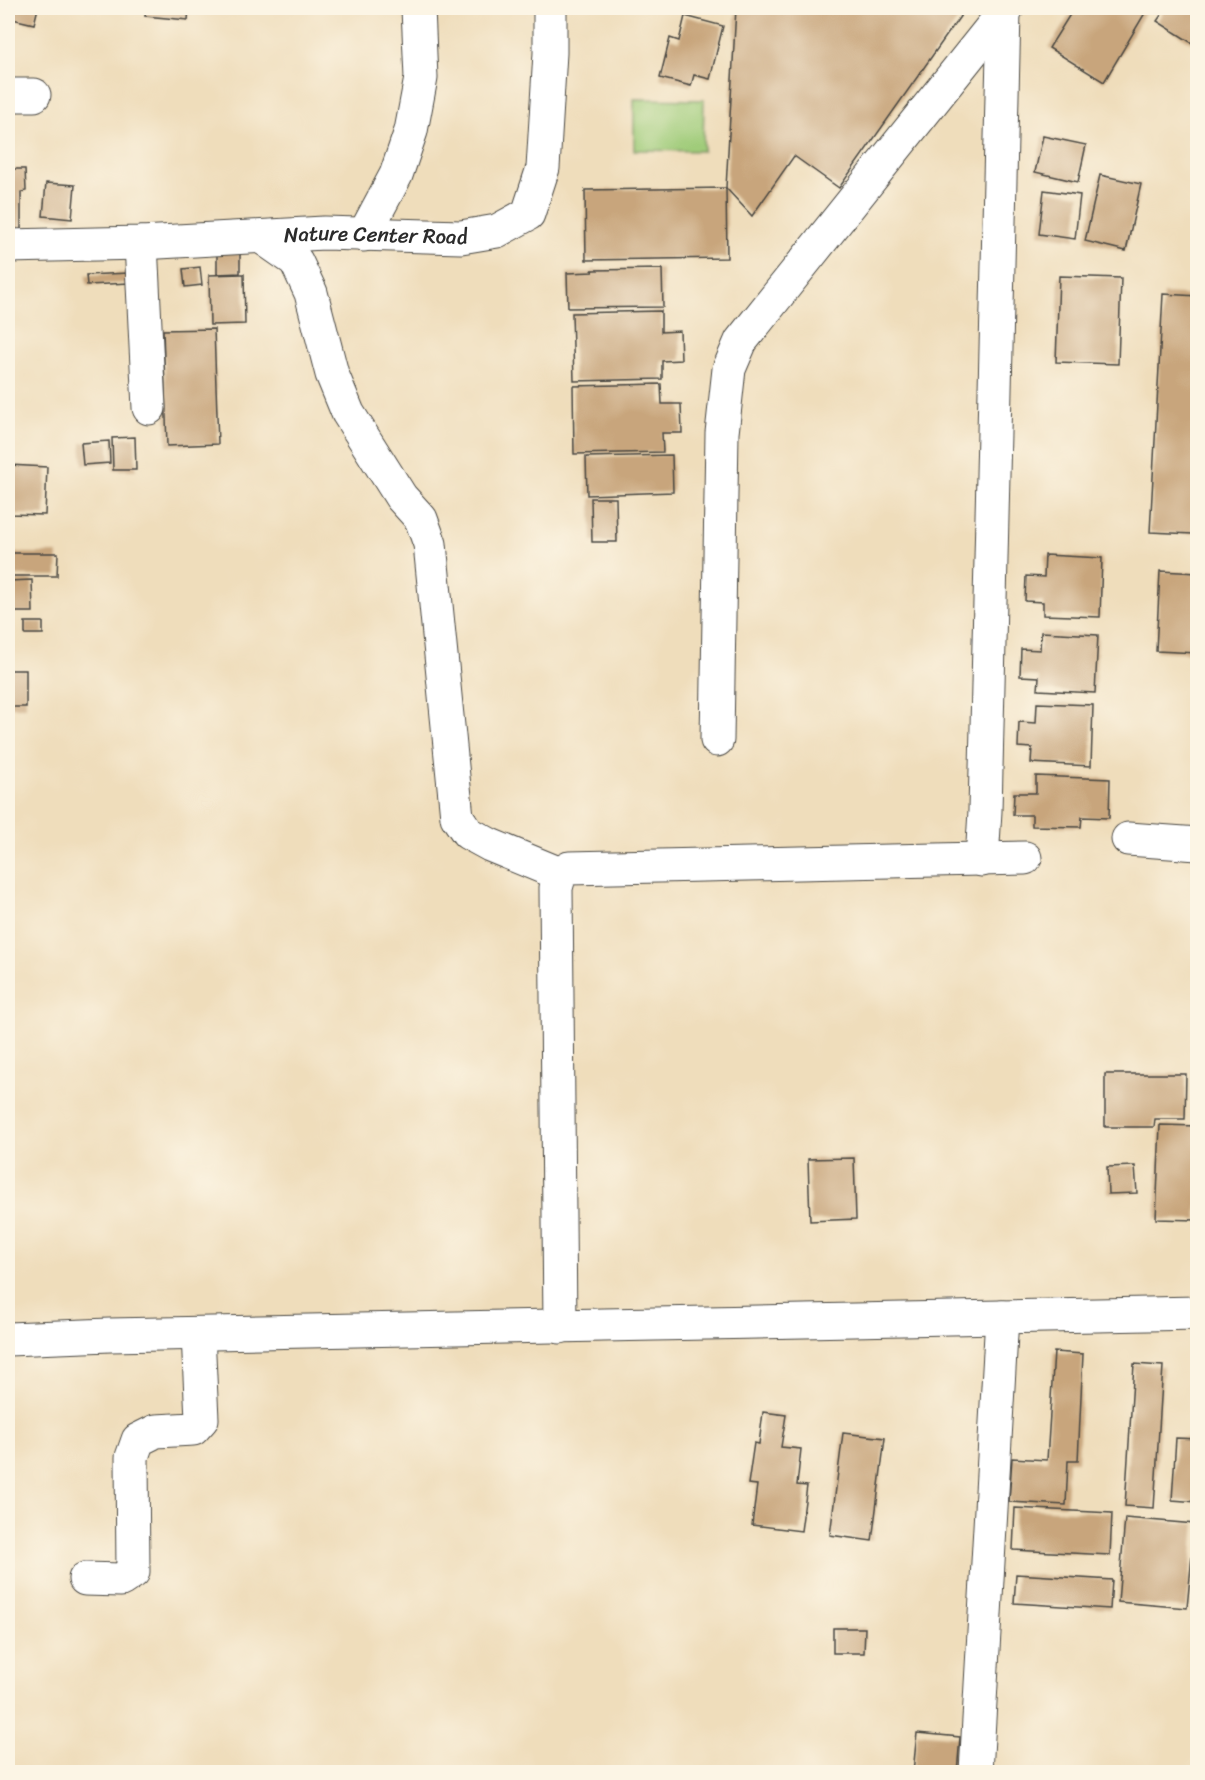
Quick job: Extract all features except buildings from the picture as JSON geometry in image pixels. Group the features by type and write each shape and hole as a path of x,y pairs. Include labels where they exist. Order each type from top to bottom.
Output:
{"street":[{"path":"364,235 396,175 411,131 421,78 418,8"},
{"name":"Nature Center Road","path":"8,246 263,238 324,233 461,237 497,231 528,214 543,168 550,53 550,8"},
{"path":"717,740 722,433 729,369 741,341 1005,10"},
{"path":"982,860 1005,10"},
{"path":"263,238 296,261 311,293 332,374 348,413 401,497 421,519 430,544 457,817 468,833 490,845 560,874"},
{"path":"141,243 149,408"},
{"path":"1128,839 1197,844"},
{"path":"560,1327 556,888 560,874 569,868 1025,858"},
{"path":"8,1339 1197,1313"},
{"path":"976,1773 1002,1317"},
{"path":"85,1579 121,1580 133,1572 132,1457 138,1440 156,1431 193,1429 202,1419 198,1334"}],"green space":[{"path":"634,99 704,100 703,151 634,150"}]}
